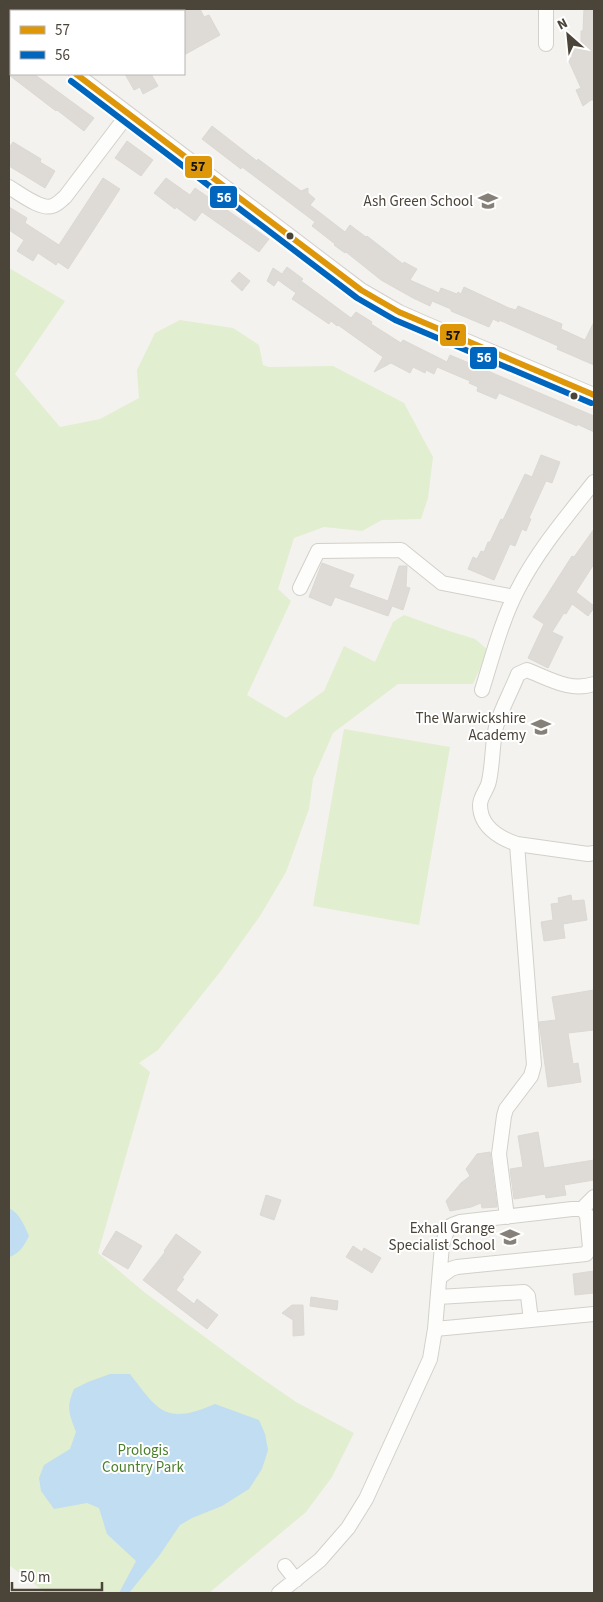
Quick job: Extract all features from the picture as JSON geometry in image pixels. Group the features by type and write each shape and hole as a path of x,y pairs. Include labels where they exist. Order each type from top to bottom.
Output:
{"street":[{"path":"546,9 546,44"},
{"path":"77,75 332,269 374,298 424,324 594,395"},
{"path":"9,187 42,206 51,207 57,204 65,197 128,114"},
{"path":"482,690 514,597 536,558 594,482"},
{"path":"300,588 318,551 401,550 442,583 514,597"},
{"path":"594,684 583,688 570,687 528,670 518,674 496,728 489,782 481,798 480,805 489,829 506,840 517,844 588,854 594,853"},
{"path":"506,1217 499,1154 504,1116 506,1109 531,1076 534,1065 517,844"},
{"path":"279,1593 320,1560 348,1528 366,1500 430,1359 435,1329 442,1245 446,1233 452,1225 460,1222 582,1209 594,1197"},
{"path":"440,1277 457,1267 592,1254 587,1215 582,1209"},
{"path":"438,1297 524,1292 528,1296 530,1320"},
{"path":"435,1329 594,1314"},
{"path":"285,1566 296,1580"}],"green space":[{"name":"Prologis Country Park","path":"9,268 65,301 15,374 60,427 100,419 139,398 137,370 155,333 180,320 233,328 259,345 263,365 269,367 333,366 404,403 433,457 428,498 421,519 382,520 362,531 324,527 294,538 278,589 291,601 247,695 286,718 324,691 344,646 375,662 393,622 404,615 475,639 488,650 473,684 398,684 333,733 313,779 309,809 286,872 260,916 220,972 158,1050 139,1063 150,1072 98,1253 144,1292 244,1366 296,1402 354,1433 332,1477 306,1512 209,1593 46,1593 9,1565"},
{"path":"344,729 450,747 419,925 313,906"}],"water":[{"path":"9,1208 19,1217 29,1236 21,1249 9,1257"},
{"path":"110,1374 130,1374 157,1406 174,1414 185,1414 215,1404 259,1420 265,1434 268,1450 262,1469 249,1489 222,1506 180,1525 159,1556 129,1593 119,1593 136,1561 107,1534 99,1508 87,1503 54,1509 41,1491 39,1478 44,1465 70,1449 76,1432 69,1410 74,1389"}],"building":[{"path":"200,9 204,17 209,15 220,35 185,54 185,10"},
{"path":"584,9 594,9 594,100 583,106 576,90 581,88 567,57 572,58 572,42 581,42"},
{"path":"9,75 35,75 94,118 84,131"},
{"path":"126,75 152,75 158,86 143,94 140,87 134,90"},
{"path":"212,126 257,161 258,159 301,191 308,188 308,193 315,199 310,205 345,232 350,225 403,264 404,262 417,269 410,280 439,293 441,288 461,294 464,287 509,308 516,310 518,306 562,324 561,329 585,340 594,322 594,365 557,349 558,346 499,320 499,322 493,319 489,327 432,301 430,306 381,280 312,226 315,222 202,139"},
{"path":"127,141 153,160 141,176 115,158"},
{"path":"13,142 41,159 40,162 55,171 45,188 9,166 9,148"},
{"path":"103,178 120,189 68,269 58,262 56,265 38,253 33,261 17,251 24,240 9,230 9,207 27,218 25,223 59,245"},
{"path":"166,178 190,195 195,188 269,239 259,252 202,212 195,221 154,193"},
{"path":"287,267 303,279 301,281 351,318 356,312 401,343 403,340 447,362 450,355 594,416 594,432 499,393 496,399 477,391 478,387 469,383 470,381 437,367 434,374 426,370 425,373 413,367 410,373 391,363 374,372 383,357 338,325 331,321 329,324 292,299 296,293 278,280 274,286 267,281 273,268 282,274"},
{"path":"239,272 250,281 242,291 231,281"},
{"path":"541,455 560,462 552,483 546,481 529,518 531,519 526,531 522,529 515,546 510,544 494,580 468,569 473,557 477,559 481,551 484,552 501,519 503,520 525,474 532,477"},
{"path":"594,529 594,564 576,592 594,608 588,616 572,604 566,614 564,613 552,632 563,637 548,668 528,658 544,624 533,617 572,556 574,557"},
{"path":"322,563 354,575 349,587 388,601 399,566 407,566 406,587 410,588 403,610 392,606 388,616 335,597 331,606 309,597"},
{"path":"571,895 572,901 584,900 587,920 563,924 565,938 544,941 541,922 553,920 551,904 559,903 558,898"},
{"path":"594,990 594,1030 568,1033 573,1064 578,1063 581,1082 548,1087 539,1022 556,1020 552,997"},
{"path":"538,1132 544,1168 594,1160 594,1180 564,1185 566,1195 546,1198 545,1194 514,1199 510,1169 523,1167 518,1136"},
{"path":"490,1152 497,1207 482,1208 481,1203 450,1211 446,1201 461,1183 470,1176 466,1169 477,1154"},
{"path":"266,1195 281,1200 274,1220 260,1215"},
{"path":"116,1231 142,1246 128,1269 102,1254"},
{"path":"176,1234 201,1252 182,1278 184,1279 176,1290 194,1304 197,1299 218,1315 207,1329 143,1280 165,1252"},
{"path":"353,1246 362,1252 364,1248 381,1258 372,1273 346,1257"},
{"path":"594,1271 594,1293 575,1295 573,1274"},
{"path":"311,1297 338,1301 337,1310 310,1306"},
{"path":"292,1305 303,1305 304,1335 293,1336 293,1320 282,1313"}],"transit line":[{"name":"57","path":"77,75 361,290 399,312 594,395"},
{"name":"56","path":"71,81 357,298 395,320 591,403"}],"place":[{"name":"Ash Green School","path":"488,201"},
{"name":"The Warwickshire Academy","path":"541,727"},
{"name":"Exhall Grange Specialist School","path":"510,1237"}]}
